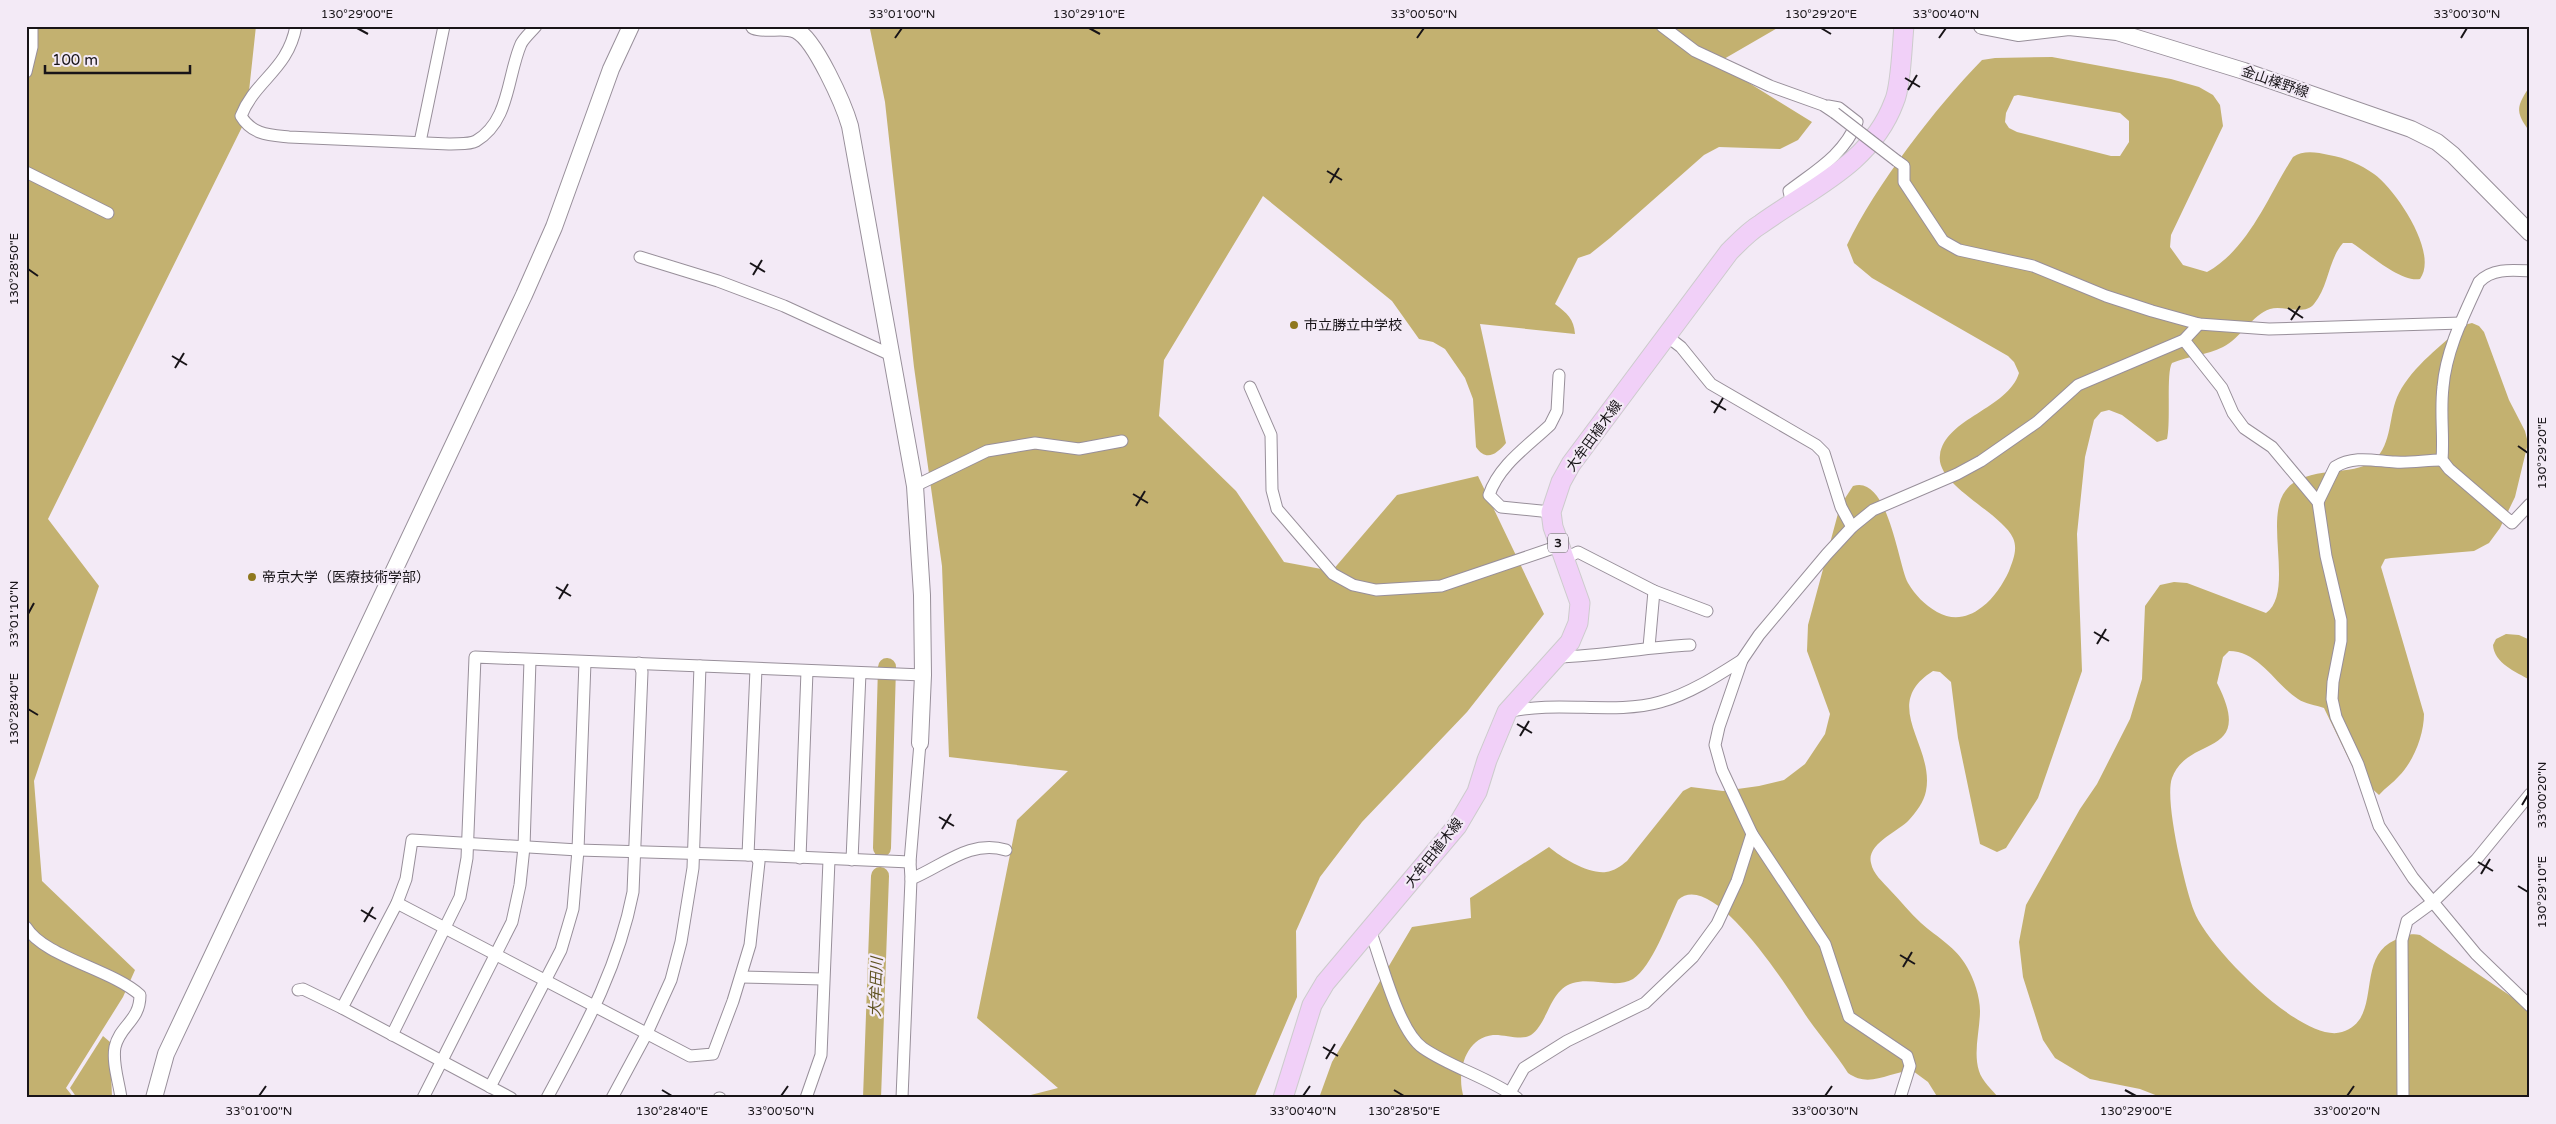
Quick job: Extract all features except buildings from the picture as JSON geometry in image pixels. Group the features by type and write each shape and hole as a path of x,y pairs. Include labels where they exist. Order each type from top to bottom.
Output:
{"main road":[{"name":"大牟田植木線","path":"1283,1098 1312,1005 1324,983 1457,826 1477,792 1487,760 1507,712 1559,657 1570,642 1578,623 1580,603 1553,527 1551,512 1561,482 1571,464 1668,337 1729,252 1758,225 1855,160 1875,137 1895,101 1904,26"}],"street":[{"path":"26,72 32,47 32,26"},
{"path":"296,26 289,51 280,65 246,102 241,116 247,127 264,134 290,137 420,142 474,142 488,130 500,112 506,98 522,43 536,26"},
{"path":"420,142 444,26"},
{"path":"154,1098 166,1054 545,249 611,69 631,26"},
{"path":"754,26 790,28 798,30 808,39 846,110 915,486 921,565 923,675 920,743 910,862 911,879 902,1098"},
{"path":"1662,26 1695,51 1770,86 1823,105 1839,108 1857,122 1851,139 1834,157 1788,191 1792,204"},
{"name":"金山檪野線","path":"1982,26 2018,33 2069,27 2117,32 2244,71 2411,129 2437,142 2453,155 2530,233"},
{"path":"1823,105 1904,166 1904,182 1943,241 1958,250 2033,266 2108,296 2199,324 2269,329 2461,323"},
{"path":"26,172 108,213"},
{"path":"640,257 718,281 784,306 891,355"},
{"path":"2442,460 2444,438 2443,386 2449,356 2461,323 2480,282 2485,276 2510,270 2530,271"},
{"path":"1900,1098 1910,1066 1907,1056 1849,1016 1825,944 1752,834 1722,770 1715,745 1719,727 1742,660 1759,635 1852,528 1873,510 1957,474 2036,422 2078,385 2184,340 2199,324"},
{"path":"1668,337 1681,347 1711,384 1816,445 1824,454 1841,507 1852,528"},
{"path":"2184,340 2222,388 2234,413 2244,428 2272,447 2318,502 2326,556 2341,620 2341,641 2332,690 2336,717 2358,764 2379,826 2413,878 2476,954 2530,1006"},
{"path":"1551,512 1501,507 1490,495 1494,482 1506,465 1550,426 1555,418 1559,375"},
{"path":"1250,387 1271,435 1272,490 1277,509 1333,574 1353,585 1376,590 1442,586 1563,552 1578,552 1654,591 1707,611"},
{"path":"915,486 987,451 1035,444 1079,449 1122,441"},
{"path":"2318,502 2335,467 2366,458 2394,462 2442,460 2512,523 2530,504"},
{"path":"1649,647 1654,591"},
{"path":"1559,657 1597,656 1649,647 1690,645"},
{"path":"392,1034 460,897 467,843 475,657 923,675"},
{"path":"423,1098 497,955 512,922 520,885 524,847 530,660"},
{"path":"1507,712 1532,706 1632,706 1660,702 1708,681 1742,660"},
{"path":"490,1087 561,950 573,909 578,850 585,662"},
{"path":"547,1098 596,1006 614,964 626,924 632,892 642,672 639,664"},
{"path":"612,1098 648,1033 670,980 681,942 690,890 693,853 700,666"},
{"path":"752,856 756,669"},
{"path":"800,858 807,671"},
{"path":"852,860 860,672"},
{"path":"2403,1098 2402,940 2407,921 2433,902 2476,860 2530,794"},
{"path":"1370,930 1401,1018 1415,1041 1461,1070 1512,1096 1524,1068 1567,1041 1645,1003 1693,957 1703,946 1721,915 1737,881 1752,834"},
{"path":"342,1008 397,903 406,879 412,840 578,850 910,862"},
{"path":"911,879 928,872 963,851 991,848 1006,850"},
{"path":"397,903 690,1056 713,1054 741,977 750,945 759,862 752,856"},
{"path":"806,1098 821,1055 829,860"},
{"path":"26,927 39,940 54,950 115,978 140,995 140,1009 115,1047 115,1064 122,1098"},
{"path":"741,977 824,979"},
{"path":"298,990 303,989 342,1008 511,1098"}],"shaded area":[{"path":"26,26 256,26 246,119 48,519 99,586 34,781 42,881 135,970 123,997 66,1088 74,1098 26,1098"},
{"path":"865,26 1781,26 1717,63 1812,122 1798,140 1780,149 1719,147 1704,155 1610,238 1590,254 1578,258 1555,304 1569,317 1575,334 1480,324 1506,443 1495,453 1491,455 1484,454 1476,447 1473,399 1465,378 1445,349 1433,342 1419,339 1392,301 1263,196 1164,360 1159,416 1236,491 1284,562 1332,571 1397,495 1478,476 1544,614 1467,712 1362,822 1320,877 1296,931 1297,997 1254,1098 1019,1098 1058,1088 977,1018 1017,820 1068,771 949,757 942,566 914,367 885,102 870,29"},
{"path":"2052,57 2171,79 2199,87 2213,95 2220,105 2223,126 2171,235 2170,247 2183,265 2207,272 2222,262 2246,236 2293,157 2301,153 2310,152 2335,156 2353,162 2369,170 2383,182 2403,207 2420,239 2424,254 2424,268 2420,279 2412,279 2394,272 2352,243 2343,243 2334,257 2319,297 2310,307 2300,310 2270,309 2257,316 2235,339 2223,347 2172,363 2169,376 2167,439 2157,442 2122,415 2109,410 2101,412 2094,420 2085,457 2077,534 2082,671 2038,798 2006,848 1997,852 1980,844 1958,738 1951,682 1940,672 1933,671 1918,684 1910,698 1909,712 1927,774 1926,791 1922,803 1909,820 1884,838 1873,850 1871,863 1879,878 1909,911 1952,948 1967,967 1976,988 1980,1006 1977,1064 1980,1075 1999,1098 1938,1098 1928,1082 1913,1071 1872,1079 1856,1078 1848,1073 1751,938 1731,917 1711,901 1693,895 1678,900 1647,965 1633,979 1619,983 1588,981 1573,983 1559,992 1542,1022 1531,1035 1518,1037 1493,1035 1475,1043 1469,1050 1462,1069 1461,1079 1464,1098 1319,1098 1332,1062 1412,927 1471,918 1470,898 1549,847 1583,868 1599,872 1612,871 1627,861 1683,791 1691,787 1723,791 1759,786 1784,780 1805,764 1825,734 1830,714 1807,651 1808,625 1840,506 1853,486 1865,486 1875,493 1890,523 1908,583 1914,592 1932,609 1949,617 1966,616 1977,611 2001,586 2013,559 2015,546 2013,538 1996,518 1958,488 1948,477 1941,466 1940,455 1944,442 1953,432 1964,422 2003,396 2013,385 2019,373 2014,362 2008,356 1872,278 1854,263 1847,245 1873,198 1926,124 1945,100 1982,60","holes":["2018,95 2120,113 2129,121 2129,142 2120,156 2111,156 2017,132 2009,128 2005,122 2006,113 2014,96"]},
{"path":"2530,86 2530,132 2521,119 2519,109 2522,99"},
{"path":"2472,323 2479,326 2484,332 2509,400 2525,431 2528,443 2515,497 2500,528 2489,543 2474,551 2385,559 2381,567 2424,714 2424,722 2414,755 2397,779 2379,795 2356,774 2324,708 2298,699 2249,656 2240,652 2229,651 2223,657 2217,683 2227,707 2229,724 2224,735 2180,764 2172,778 2170,789 2171,805 2186,883 2194,911 2202,926 2236,968 2281,1008 2304,1023 2325,1032 2342,1032 2355,1025 2362,1015 2375,960 2383,949 2404,936 2420,935 2530,1009 2530,1098 2163,1098 2140,1089 2090,1079 2055,1058 2043,1040 2023,977 2019,942 2026,905 2080,809 2097,784 2130,719 2142,679 2145,606 2160,585 2174,582 2187,583 2266,613 2274,603 2278,589 2277,518 2280,502 2286,490 2295,482 2305,477 2354,469 2374,460 2384,446 2396,401 2405,383 2437,348 2464,325"},
{"path":"2506,634 2519,635 2530,640 2530,680 2512,670 2497,657 2493,645 2496,639"},
{"path":"103,1036 110,1042 112,1098 77,1098 70,1088"}],"waterway":[{"name":"大牟田川","path":"882,848 887,667"},
{"name":"大牟田川","path":"872,1098 880,876"}],"place":[{"name":"市立勝立中学校","path":"1294,325"},
{"name":"帝京大学（医療技術学部）","path":"252,577"}]}
